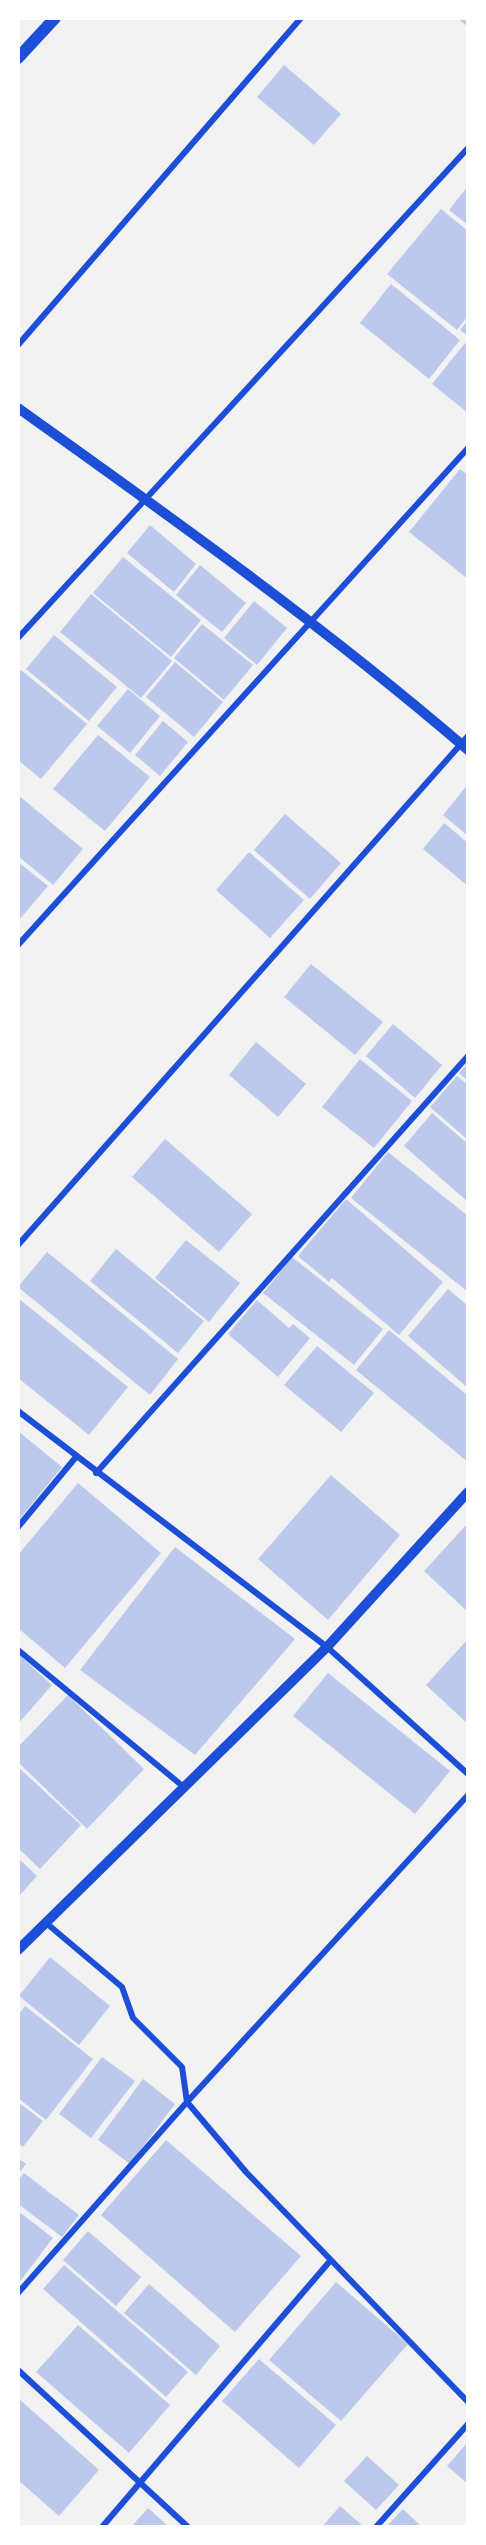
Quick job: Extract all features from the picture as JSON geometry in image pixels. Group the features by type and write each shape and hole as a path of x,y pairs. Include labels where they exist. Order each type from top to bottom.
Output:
{"main road":[{"path":"18,58 55,18"}],"street":[{"path":"18,345 301,18"},
{"path":"18,638 468,148"},
{"path":"18,408 147,500 311,623 465,743 18,1245"},
{"path":"18,945 468,448"},
{"path":"96,1473 468,1056"},
{"path":"18,1411 96,1473 327,1647 468,1774"},
{"path":"18,1527 76,1457"},
{"path":"18,1950 327,1647 468,1492"},
{"path":"18,1650 185,1788"},
{"path":"18,2293 187,2102 468,1795"},
{"path":"45,1922 122,1987 133,2018 182,2067 187,2102 246,2172 468,2402"},
{"path":"102,2527 330,2261"},
{"path":"18,2370 188,2527"},
{"path":"376,2527 468,2424"}],"building":[{"path":"457,18 468,18 468,27"},
{"path":"284,65 341,114 314,145 257,97"},
{"path":"468,186 468,225 449,210"},
{"path":"441,209 468,231 468,316 457,330 387,274"},
{"path":"391,284 460,340 429,379 360,323"},
{"path":"468,320 468,336 460,330"},
{"path":"465,343 468,346 468,413 432,384"},
{"path":"460,469 468,475 468,579 409,532"},
{"path":"150,525 196,564 174,592 127,553"},
{"path":"123,557 201,620 171,657 93,593"},
{"path":"200,565 246,603 222,632 176,595"},
{"path":"91,594 172,661 141,698 60,632"},
{"path":"254,601 287,628 257,665 224,638"},
{"path":"202,624 253,665 224,700 174,658"},
{"path":"54,635 117,687 89,721 26,669"},
{"path":"175,662 223,702 194,737 146,697"},
{"path":"21,670 87,724 41,779 18,760 18,673"},
{"path":"128,689 160,716 130,753 97,726"},
{"path":"163,721 188,742 160,776 135,755"},
{"path":"98,735 150,777 105,831 53,789"},
{"path":"468,784 468,836 443,815"},
{"path":"18,795 83,849 53,885 18,856"},
{"path":"285,814 341,863 310,899 254,850"},
{"path":"444,823 468,843 468,886 423,849"},
{"path":"249,852 304,900 270,938 216,890"},
{"path":"18,862 48,886 19,920 18,919"},
{"path":"311,964 383,1022 355,1055 284,997"},
{"path":"393,1024 442,1065 415,1098 366,1056"},
{"path":"256,1042 306,1084 278,1117 229,1075"},
{"path":"360,1059 412,1101 374,1148 322,1107"},
{"path":"468,1063 468,1081 459,1073"},
{"path":"457,1076 468,1085 468,1140 430,1107"},
{"path":"432,1113 468,1144 468,1202 404,1146"},
{"path":"165,1139 252,1214 219,1252 132,1177"},
{"path":"388,1152 468,1216 468,1292 351,1198"},
{"path":"346,1199 443,1282 399,1335 332,1278 329,1282 298,1256"},
{"path":"186,1240 240,1283 209,1322 155,1278"},
{"path":"116,1249 204,1321 178,1353 90,1281"},
{"path":"47,1252 178,1359 150,1395 18,1287"},
{"path":"292,1257 383,1329 354,1365 263,1293"},
{"path":"448,1289 468,1306 468,1388 408,1336"},
{"path":"18,1298 128,1387 89,1435 18,1378"},
{"path":"257,1300 289,1328 293,1324 310,1338 278,1377 228,1334"},
{"path":"389,1330 468,1396 468,1462 356,1370"},
{"path":"317,1346 374,1393 341,1432 284,1385"},
{"path":"18,1431 62,1467 18,1521"},
{"path":"331,1475 400,1535 328,1620 258,1559"},
{"path":"78,1483 161,1553 65,1668 18,1628 18,1555"},
{"path":"468,1523 468,1612 424,1571"},
{"path":"175,1547 295,1639 195,1755 80,1670"},
{"path":"468,1639 468,1724 426,1685"},
{"path":"18,1654 52,1685 18,1724"},
{"path":"328,1673 450,1771 415,1814 293,1716"},
{"path":"68,1695 144,1769 87,1829 18,1762 18,1747"},
{"path":"18,1767 81,1825 40,1869 18,1848"},
{"path":"18,1858 37,1876 18,1897"},
{"path":"50,1957 110,2006 79,2045 19,1996"},
{"path":"25,2006 93,2059 46,2120 18,2098 18,2015"},
{"path":"102,2057 135,2081 91,2138 59,2114"},
{"path":"143,2079 175,2104 130,2164 98,2140"},
{"path":"18,2102 43,2121 23,2147 18,2143"},
{"path":"166,2140 301,2256 235,2332 101,2215"},
{"path":"18,2158 26,2164 18,2174"},
{"path":"24,2173 79,2215 62,2237 18,2204 18,2181"},
{"path":"18,2211 53,2238 18,2284"},
{"path":"88,2231 141,2277 116,2306 63,2260"},
{"path":"64,2265 188,2372 166,2397 43,2289"},
{"path":"336,2282 408,2344 341,2421 269,2360"},
{"path":"149,2284 220,2346 196,2375 124,2313"},
{"path":"78,2325 170,2405 129,2453 36,2372"},
{"path":"259,2359 336,2425 299,2468 222,2401"},
{"path":"18,2398 99,2470 59,2516 18,2480"},
{"path":"468,2442 468,2484 447,2466"},
{"path":"367,2456 399,2485 376,2510 344,2481"},
{"path":"340,2506 364,2527 322,2527"},
{"path":"148,2508 169,2527 131,2527"},
{"path":"403,2509 422,2527 386,2527"}]}
